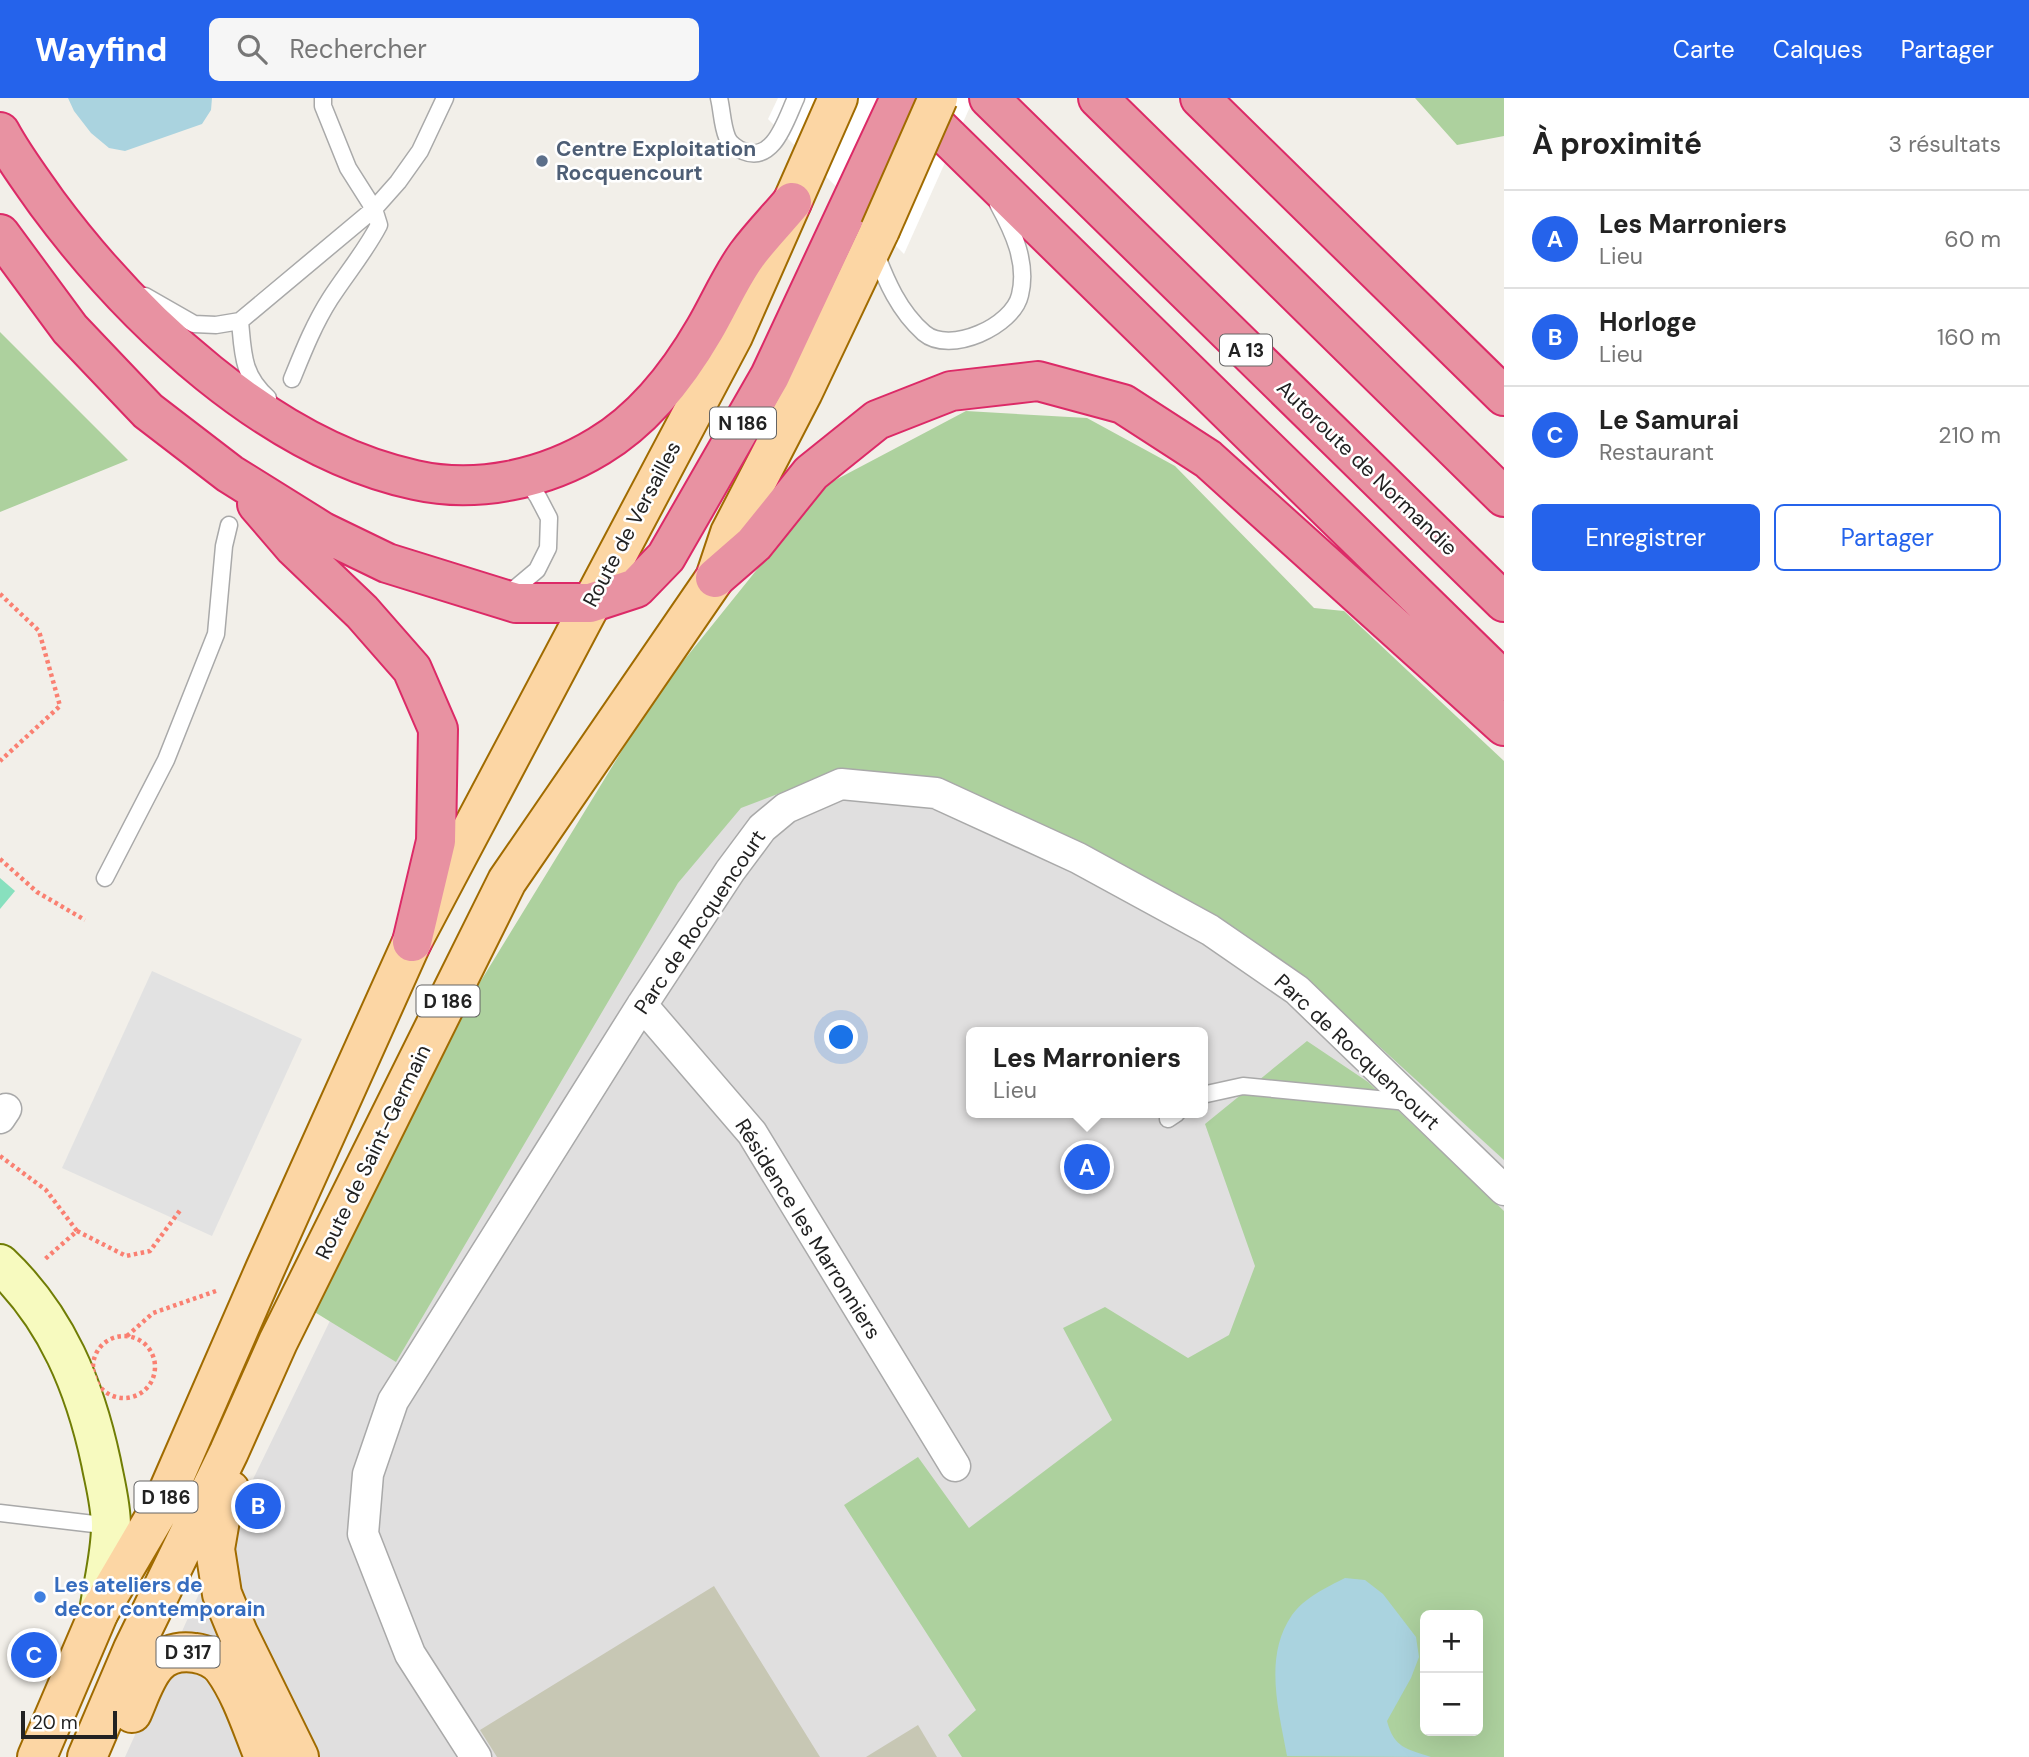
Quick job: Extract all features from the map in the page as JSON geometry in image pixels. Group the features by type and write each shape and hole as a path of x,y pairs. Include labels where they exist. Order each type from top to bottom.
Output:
{"highway":[{"name":"N 186","path":"590,603 636,588 666,557 770,376 900,98"},
{"path":"908,98 1504,681"},
{"name":"Autoroute de Normandie","path":"989,98 1504,602"},
{"path":"1098,98 1504,497"},
{"path":"1200,98 1504,396"},
{"path":"0,132 11,154 107,278 198,365 266,415 330,452 416,481 470,485 525,478 576,459 600,446 632,422 671,380 704,331 747,255 792,202"},
{"path":"0,234 70,329 148,411 230,474 323,532 387,563 516,603 590,603"},
{"path":"1404,299 1465,340 1504,371"},
{"path":"715,578 754,544 811,473 877,421 951,391 1038,381 1123,404 1208,459 1504,726"},
{"path":"230,474 294,547 362,612 412,669 438,729 436,841 412,942"}],"main road":[{"name":"Route de Versailles","path":"412,942 733,336 838,98"},
{"name":"N 186","path":"715,578 730,533 803,392 877,238 939,98"},
{"name":"Route de Saint-Germain","path":"87,1757 133,1649 229,1452 278,1342 507,881 715,578"},
{"name":"D 186","path":"37,1757 99,1612 163,1503 412,942"},
{"name":"D 186","path":"229,1452 237,1470 221,1514 215,1549 222,1594 283,1747"},
{"name":"D 317","path":"113,1757 149,1673 169,1654 185,1651 203,1654 221,1664 231,1681 283,1747"}],"street":[{"name":"Parc de Rocquencourt","path":"476,1757 410,1654 363,1534 368,1474 393,1401 642,1005 730,871 762,828 786,808 841,784 936,793 1078,858 1210,930 1297,990 1504,1190"},
{"name":"Résidence les Marronniers","path":"642,1005 752,1133 955,1466"},
{"path":"0,1264 19,1282 55,1332 80,1383 100,1455 111,1526 99,1612"}],"lane":[{"path":"292,379 320,316 370,243 379,225 374,209 348,168 323,106 323,98"},
{"path":"107,278 194,324 216,325 240,321 374,209 398,182 420,150 445,98"},
{"path":"719,98 727,137 732,144 743,151 763,152 772,146 796,98"},
{"path":"877,238 885,277 901,307 926,335 951,342 978,335 1005,319 1020,297 1023,265 1007,219 976,165"},
{"path":"240,321 244,362 249,376 260,391 330,452"},
{"path":"503,599 537,570 548,548 549,518 525,478"},
{"path":"105,878 166,760 216,634 224,546 229,526"},
{"path":"1208,1094 1243,1086 1413,1102"},
{"path":"0,1513 111,1526"}],"path":[{"path":"0,594 39,631 60,706 0,761"},
{"path":"0,859 37,892 85,920"},
{"path":"0,1156 46,1190 77,1231 126,1256 150,1251 181,1209"},
{"path":"39,1265 77,1231"},
{"path":"127,1336 146,1344 155,1363 155,1373 152,1383 136,1396 126,1399 106,1393 99,1386 93,1367 99,1349 107,1341 127,1336 153,1313 216,1292"},
{"path":"92,1338 99,1349"}],"shaded area":[{"path":"763,599 1504,809 1504,1757 125,1757 222,1543 515,940"},
{"path":"152,971 302,1039 212,1236 62,1168"},
{"path":"714,1586 820,1757 497,1757 480,1730"},
{"path":"918,1725 937,1757 866,1757"}],"green space":[{"path":"1415,98 1504,98 1504,136 1457,145"},
{"path":"0,332 128,460 0,512"},
{"path":"966,411 1087,418 1175,466 1314,608 1344,611 1504,761 1504,1160 1358,1027 1166,888 938,791 817,779 741,808 678,883 396,1362 308,1308 471,997 656,695 824,486"},
{"path":"0,878 15,891 0,909"},
{"path":"1307,1041 1368,1082 1504,1211 1504,1757 962,1757 948,1735 976,1710 844,1505 918,1457 969,1528 1112,1420 1063,1328 1105,1307 1188,1358 1229,1335 1255,1266 1205,1124"}],"water":[{"path":"68,98 212,98 211,110 202,124 125,151 109,148 91,133 74,111"},
{"path":"1345,1578 1365,1580 1383,1594 1416,1637 1419,1657 1411,1678 1387,1721 1393,1737 1398,1742 1408,1749 1431,1757 1287,1756 1276,1684 1278,1648 1283,1631 1303,1603"}],"pier":[{"path":"778,98 974,98 904,254 768,119"}],"place":[{"name":"Centre Exploitation Rocquencourt","path":"542,161"},
{"name":"Les Marroniers","path":"1087,1167"},
{"name":"Horloge","path":"258,1506"},
{"name":"Les ateliers de decor contemporain","path":"40,1597"},
{"name":"Le Samurai","path":"34,1655"}]}
